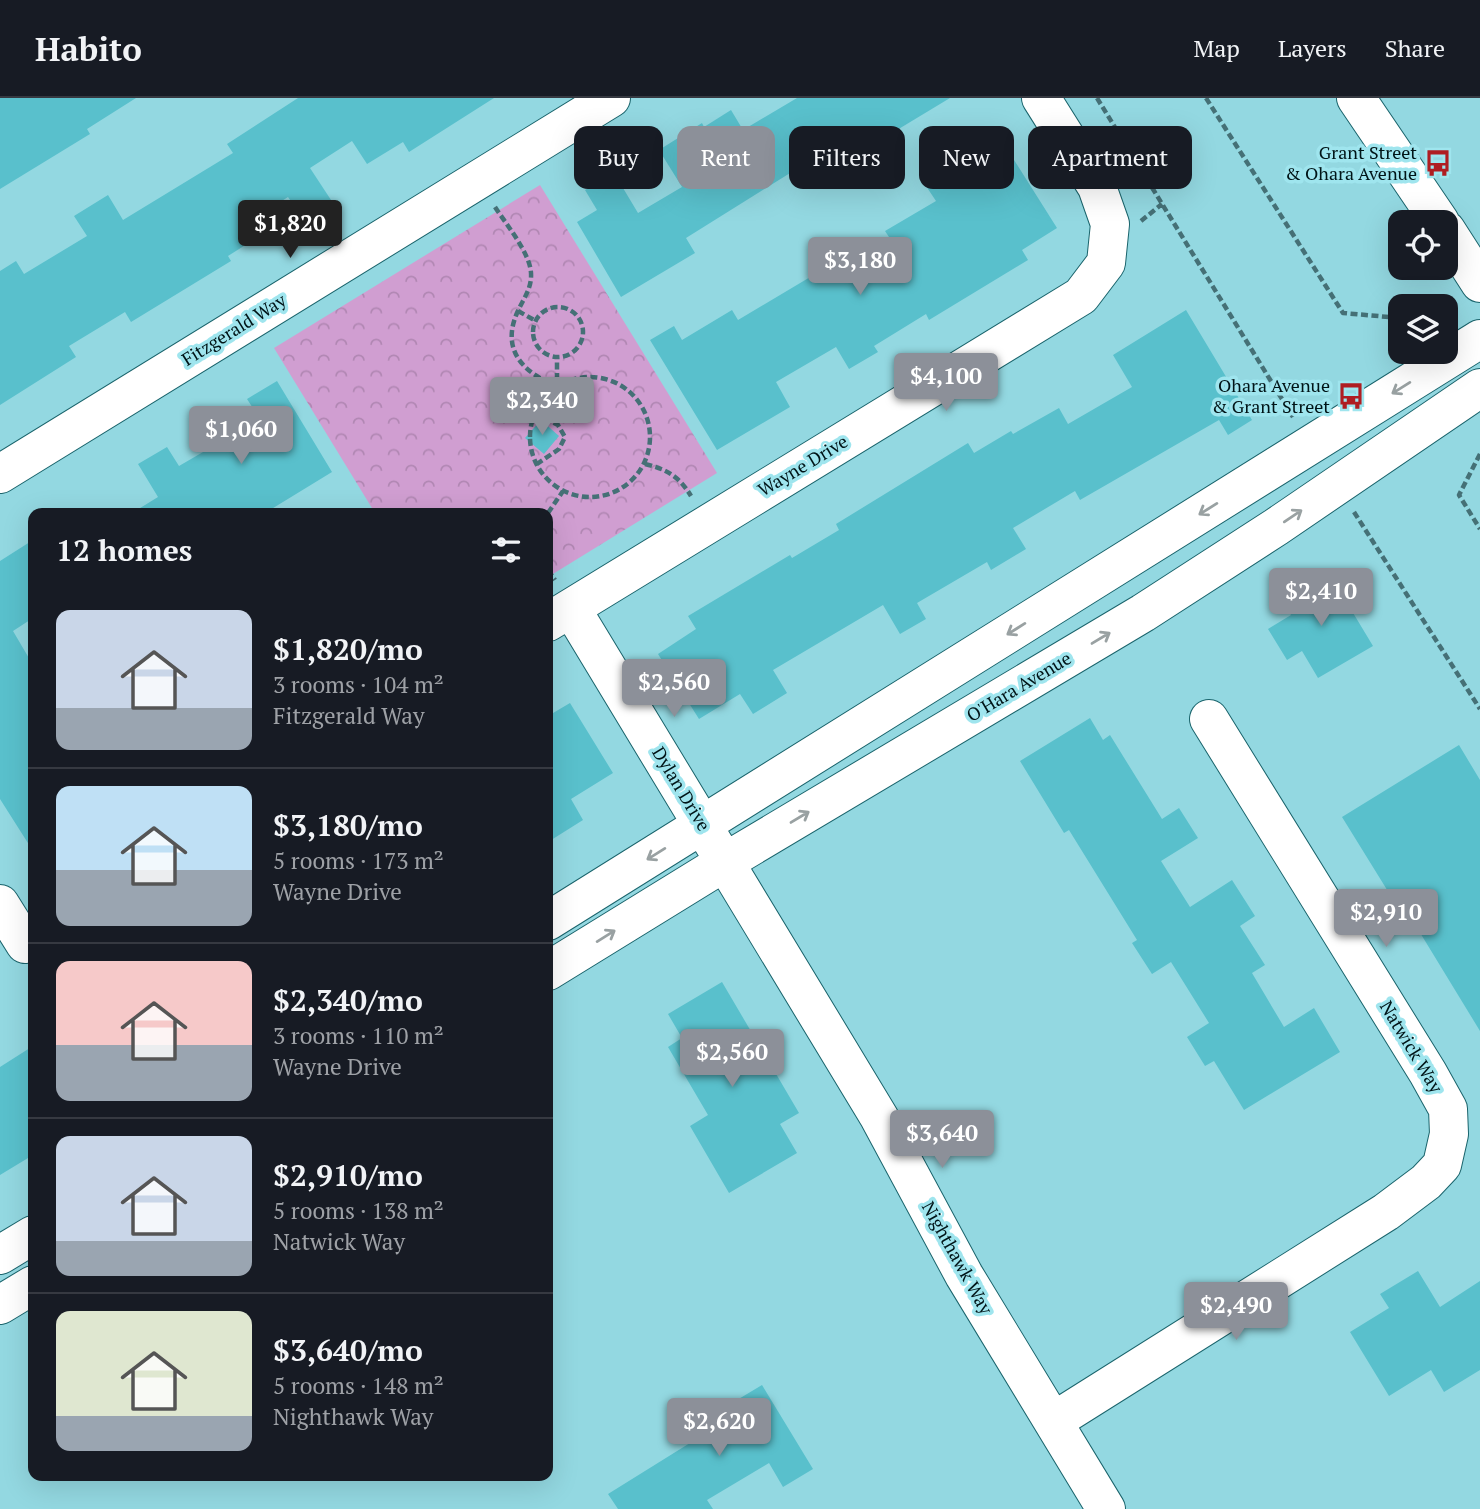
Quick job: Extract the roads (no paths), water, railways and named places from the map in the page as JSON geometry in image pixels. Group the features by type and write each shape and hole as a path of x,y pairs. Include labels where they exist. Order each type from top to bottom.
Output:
{"street":[{"name":"Fitzgerald Way","path":"0,474 611,98"},
{"name":"Wayne Drive","path":"559,615 1081,296 1106,263 1110,225 1097,187 1041,98"},
{"path":"1356,98 1432,210"},
{"path":"1458,249 1480,283"},
{"path":"553,917 1480,339"},
{"name":"O'Hara Avenue","path":"553,968 725,862 1143,613 1337,486 1480,388"},
{"name":"Dylan Drive","path":"559,615 703,825 725,862"},
{"name":"Natwick Way","path":"1054,1421 1386,1212 1426,1182 1442,1165 1449,1134 1448,1109 1428,1073 1209,719"},
{"name":"Nighthawk Way","path":"725,862 880,1117 964,1275 1106,1509"},
{"path":"0,904 19,947"},
{"path":"0,1255 28,1238"},
{"path":"0,1306 28,1288"}],"place":[{"name":"Grant Street & Ohara Avenue","path":"1438,163"},
{"name":"Ohara Avenue & Grant Street","path":"1351,396"}]}
